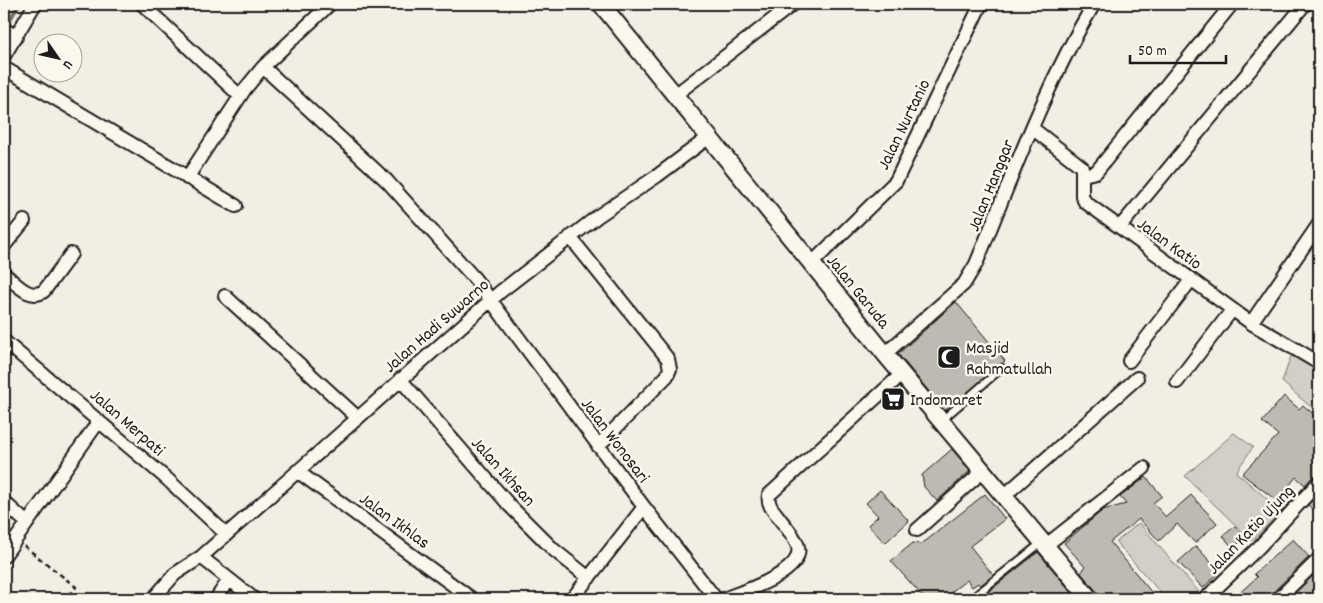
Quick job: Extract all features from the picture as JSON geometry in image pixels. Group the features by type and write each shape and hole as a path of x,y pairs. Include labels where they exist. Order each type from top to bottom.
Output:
{"street":[{"path":"4,56 11,34 35,4"},
{"path":"142,4 240,96"},
{"path":"187,178 240,96 263,67 330,4"},
{"name":"Jalan Garuda","path":"601,4 811,264 1090,599"},
{"path":"675,95 794,4"},
{"name":"Jalan Nurtanio","path":"811,264 896,181 981,4"},
{"name":"Jalan Hanggar","path":"885,354 964,284 976,264 1032,128 1075,36 1094,4"},
{"path":"1032,128 1078,162 1083,175 1096,172 1232,4"},
{"path":"1120,227 1305,4"},
{"name":"Jalan Wonosari","path":"263,67 399,193 475,279 598,446 716,599"},
{"path":"4,68 236,206"},
{"name":"Jalan Hadi Suwarno","path":"152,599 175,574 201,557 490,301 570,237 658,176 709,137"},
{"name":"Jalan Katio","path":"1083,175 1082,196 1085,202 1232,310 1319,363"},
{"path":"4,246 24,221"},
{"path":"1251,323 1319,224"},
{"path":"570,237 668,359 670,364 667,376 598,446"},
{"path":"4,274 30,295 39,295 71,254"},
{"path":"1129,361 1191,280"},
{"path":"225,296 358,418"},
{"path":"1177,382 1232,310"},
{"name":"Jalan Merpati","path":"4,341 167,479 226,534"},
{"path":"724,599 771,580 794,564 798,558 798,546 772,509 768,501 769,494 902,374"},
{"path":"1004,496 1137,378"},
{"name":"Jalan Ikhsan","path":"400,380 510,506 554,550 589,578"},
{"path":"4,556 99,421"},
{"path":"1043,544 1144,468"},
{"name":"Jalan Ikhlas","path":"297,471 472,599"},
{"path":"917,530 983,471"},
{"name":"Jalan Katio Ujung","path":"1207,599 1259,548 1319,482"},
{"path":"4,502 27,523"},
{"path":"572,599 644,507"},
{"path":"201,557 254,599"},
{"path":"1278,599 1319,558"},
{"path":"216,599 228,580"}],"lane":[{"path":"941,420 1002,368"},
{"path":"971,599 1043,544"}],"path":[{"path":"16,539 76,587 67,599"}],"shaded area":[{"path":"1292,353 1319,368 1319,414 1282,382"},
{"path":"1234,433 1253,447 1236,472 1281,511 1252,541 1185,476"},
{"path":"1139,523 1199,592 1191,599 1166,599 1116,542"}],"building":[{"name":"Masjid Rahmatullah","path":"956,302 1005,361 945,411 898,354"},
{"path":"1284,396 1299,409 1303,405 1319,419 1319,474 1313,476 1305,485 1296,477 1277,501 1242,474 1278,435 1262,422"},
{"path":"952,449 970,471 937,501 924,487 922,475"},
{"path":"1146,477 1162,496 1153,503 1166,517 1191,495 1217,523 1195,543 1177,524 1159,541 1139,519 1110,542 1157,599 1100,599 1098,593 1081,573 1085,567 1064,543 1103,510 1126,504 1120,497"},
{"path":"880,490 909,521 885,543 868,525 878,516 866,503"},
{"path":"985,494 1005,519 970,546 993,575 980,586 978,583 972,587 967,580 951,592 957,599 925,599 891,561 913,543 921,544 927,540"},
{"path":"1319,494 1319,516 1308,505"},
{"path":"1235,526 1245,538 1233,548 1223,536"},
{"path":"1293,539 1309,557 1272,593 1270,599 1233,599 1257,577 1254,574"},
{"path":"1196,546 1220,572 1203,588 1178,562"},
{"path":"1038,552 1077,599 992,599 987,593"},
{"path":"1319,570 1319,599 1289,599"}],"waterway":[{"path":"5,28 19,4"}],"place":[{"name":"Masjid Rahmatullah","path":"949,357"},
{"name":"Indomaret","path":"893,399"}]}
